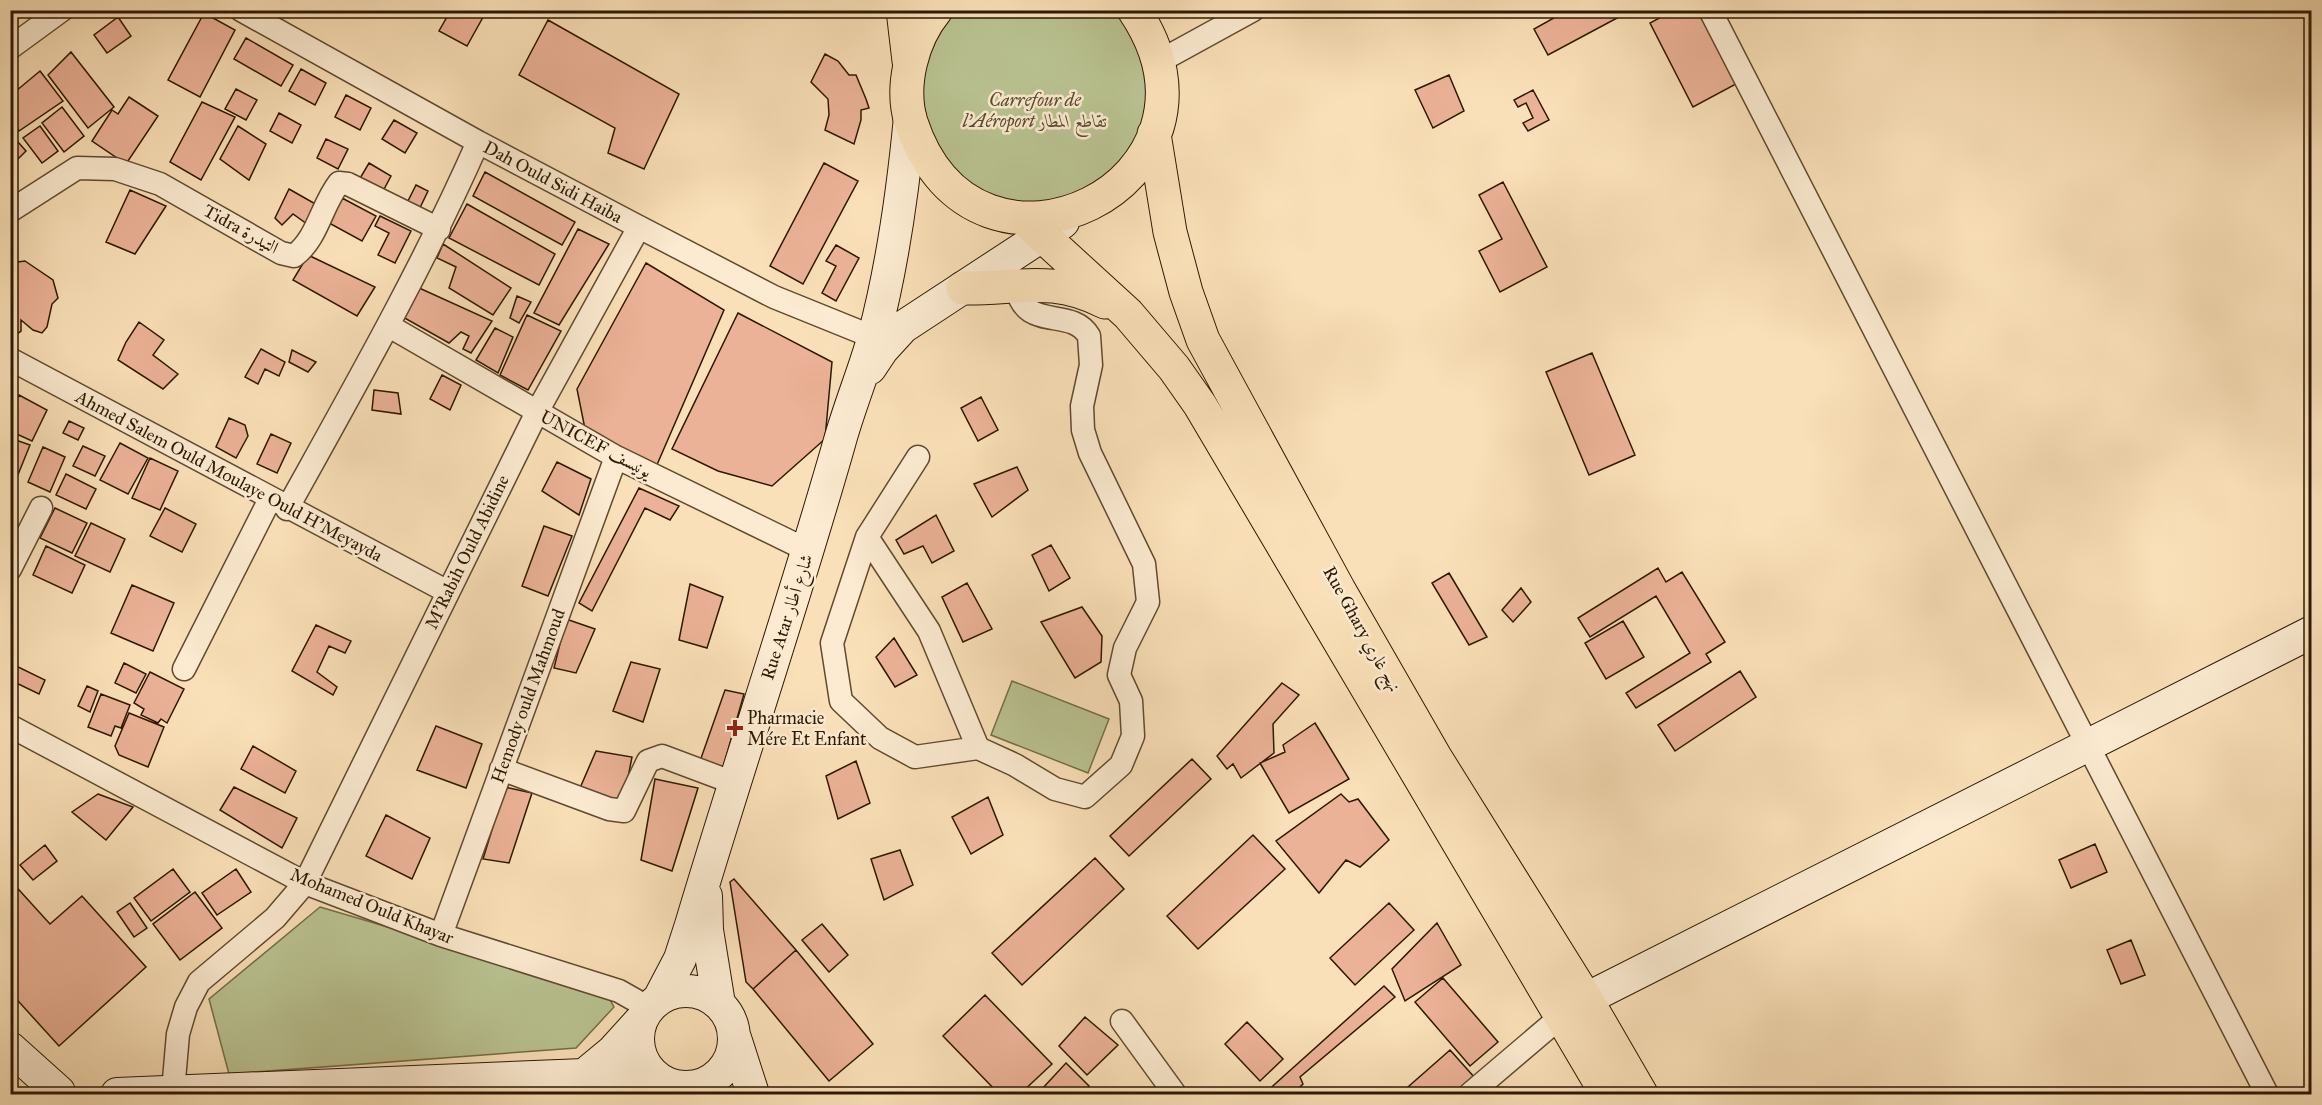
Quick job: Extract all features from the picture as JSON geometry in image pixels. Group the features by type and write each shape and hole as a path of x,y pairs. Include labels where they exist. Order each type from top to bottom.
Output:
{"highway":[{"path":"903,10 910,65 908,91 910,117 918,142 932,166 950,186 971,202 1033,228 1050,218 1076,211 1102,199 1124,181 1142,159 1154,134 1162,96 1160,61 1148,32 1134,10"},
{"path":"910,65 918,40 936,10"},
{"name":"Rue Ghary نهج غاري","path":"1154,134 1170,232 1203,340 1339,590 1424,763"},
{"name":"Rue Ghary نهج غاري","path":"1033,228 1128,314 1174,368 1200,405 1424,763 1573,1007 1641,1095"},
{"path":"963,288 1042,284 1078,291 1128,314"},
{"name":"Rue Ghary نهج غاري","path":"1573,1007 1607,1095"}],"street":[{"path":"10,48 62,10"},
{"name":"Dah Ould Sidi Haiba","path":"241,10 478,142 774,297 873,337"},
{"path":"1160,61 1253,10"},
{"path":"1710,10 2090,745 2267,1095"},
{"name":"Rue Atar شارع أطار","path":"650,1009 680,958 808,551 853,394 873,337 891,261 902,196 910,117"},
{"path":"184,669 279,504 389,326 439,229 478,142"},
{"name":"Tidra التيدرة","path":"10,211 77,168 115,169 160,184 281,253 294,256 307,247 332,192 339,183 348,184 439,229"},
{"name":"M'Rabih Ould Abidine","path":"189,1092 178,1034 186,1007 200,982 275,918 305,883 537,412 639,227"},
{"name":"Rue Atar شارع أطار","path":"853,394 882,350 903,327 963,288 1033,228"},
{"path":"918,457 867,537 832,643 841,701 880,738 915,757 978,748 1015,765 1055,789 1085,797 1121,765 1133,736 1131,701 1119,675 1125,648 1148,602 1144,564 1090,453 1083,430 1082,406 1091,365 1089,336 1076,324 1034,314 1027,309 1018,294 1016,285"},
{"name":"UNICEF يونيسف","path":"389,326 616,457 808,551"},
{"name":"Ahmed Salem Ould Moulaye Ould H'Meyayda","path":"10,359 448,592"},
{"name":"Hemody ould Mahmoud","path":"441,935 616,457"},
{"path":"10,569 41,508"},
{"path":"867,537 929,631 978,748"},
{"path":"1470,1095 1573,1007 2312,632"},
{"name":"Mohamed Ould Khayar","path":"10,726 305,883 441,935 619,992 650,1009"},
{"path":"501,769 609,809 624,811 648,761 662,756 734,783"},
{"name":"Rue Atar شارع أطار","path":"706,874 707,930 720,1004"},
{"path":"584,1075 613,1050 650,1009 674,992 690,991 706,995 720,1004 731,1024 753,1095"},
{"path":"650,1009 638,1038 641,1056 651,1072 680,1088"},
{"path":"1122,1021 1175,1095"},
{"path":"117,1095 584,1075 619,1075 680,1088 698,1085 713,1078 725,1067 732,1052 734,1035"},
{"path":"10,1048 54,1094"}],"green space":[{"name":"Carrefour de l'Aéroport تقاطع المطار","path":"953,11 1118,11 1151,77 1138,149 1086,199 1014,210 950,175 919,110 920,73 932,39"},
{"path":"1012,681 1109,719 1088,773 991,735"},
{"path":"320,907 605,991 614,1007 576,1048 229,1074 209,999"}],"building":[{"path":"451,10 487,10 467,46 439,31"},
{"path":"1568,10 1632,10 1548,55 1534,29"},
{"path":"1674,10 1698,10 1736,84 1693,107 1650,23"},
{"path":"204,13 235,30 200,97 168,80"},
{"path":"118,17 131,36 107,53 94,35"},
{"path":"548,20 679,94 644,169 608,153 615,128 519,75"},
{"path":"246,38 293,65 281,86 234,59"},
{"path":"71,52 114,107 88,128 48,75"},
{"path":"825,54 838,61 849,75 856,75 869,108 861,110 861,120 854,144 825,130 829,115 828,99 811,82"},
{"path":"301,69 326,83 315,105 289,91"},
{"path":"40,71 63,101 19,131 10,118 10,96"},
{"path":"1449,75 1464,111 1433,128 1415,90"},
{"path":"236,89 257,100 246,120 225,109"},
{"path":"1533,90 1549,120 1528,131 1523,123 1533,118 1526,103 1518,107 1514,100"},
{"path":"346,95 371,108 360,130 335,117"},
{"path":"129,97 158,116 126,164 92,141 112,110 118,114"},
{"path":"202,102 235,117 201,180 170,162"},
{"path":"62,107 84,136 64,152 42,123"},
{"path":"279,113 301,125 292,143 270,131"},
{"path":"394,120 417,133 405,153 382,139"},
{"path":"40,126 58,151 42,163 23,138"},
{"path":"238,126 266,144 249,180 220,159"},
{"path":"10,133 26,151 17,160 10,153"},
{"path":"326,139 348,149 338,169 317,158"},
{"path":"369,163 391,176 382,193 359,180"},
{"path":"824,163 858,181 803,284 770,266"},
{"path":"485,172 575,222 562,245 473,196"},
{"path":"1503,182 1547,267 1500,292 1479,251 1502,239 1479,195"},
{"path":"416,185 428,191 417,214 405,207"},
{"path":"289,189 319,206 307,224 293,214 282,225 275,218"},
{"path":"130,190 166,206 135,254 106,242"},
{"path":"342,198 376,216 362,241 329,223"},
{"path":"467,204 555,254 539,285 449,238"},
{"path":"380,216 411,231 395,263 378,255 389,233 375,226"},
{"path":"578,229 609,244 559,325 534,313"},
{"path":"443,244 511,288 493,315 449,288 456,267 437,258"},
{"path":"836,245 859,258 836,301 822,293 836,266 826,261"},
{"path":"308,255 375,287 357,316 293,280"},
{"path":"25,261 53,280 58,298 52,304 47,327 42,333 33,330 21,320 21,331 10,339 10,263"},
{"path":"646,263 724,310 656,467 586,434 577,389"},
{"path":"417,287 492,321 471,353 463,349 469,336 461,332 449,343 401,316"},
{"path":"517,296 531,302 519,323 510,318"},
{"path":"738,313 832,362 825,439 772,486 718,471 672,449"},
{"path":"527,315 561,331 528,390 500,375"},
{"path":"139,322 164,340 153,355 178,374 163,389 118,360"},
{"path":"495,328 513,337 498,373 476,360"},
{"path":"261,349 285,362 279,376 265,369 258,384 245,377"},
{"path":"292,350 316,362 308,372 289,362"},
{"path":"1592,353 1635,455 1589,475 1546,372"},
{"path":"442,375 461,385 450,410 430,399"},
{"path":"374,390 398,393 401,414 372,410"},
{"path":"19,395 47,410 32,441 10,431 10,412"},
{"path":"981,397 998,430 978,441 961,408"},
{"path":"229,418 245,425 248,436 236,458 216,447"},
{"path":"69,421 84,428 78,440 63,433"},
{"path":"271,434 291,443 277,473 257,464"},
{"path":"10,438 30,445 17,477 10,475"},
{"path":"120,443 148,458 128,494 100,480"},
{"path":"83,446 105,456 95,476 73,466"},
{"path":"43,447 65,457 50,492 28,482"},
{"path":"150,458 178,471 160,510 132,498"},
{"path":"557,462 591,479 579,515 542,491"},
{"path":"1017,467 1028,490 992,517 974,484"},
{"path":"66,474 96,489 86,509 56,495"},
{"path":"639,488 679,506 670,520 645,508 592,611 579,603"},
{"path":"55,508 87,523 72,553 40,538"},
{"path":"165,508 196,524 182,552 150,536"},
{"path":"936,515 954,551 932,563 923,546 904,554 896,540"},
{"path":"91,523 125,539 110,572 75,556"},
{"path":"544,526 572,536 548,596 522,586"},
{"path":"1051,545 1070,578 1049,591 1032,555"},
{"path":"46,546 85,565 72,593 33,575"},
{"path":"1658,568 1666,582 1682,572 1725,642 1706,654 1711,662 1636,708 1626,693 1690,653 1656,596 1590,637 1578,618"},
{"path":"1449,573 1487,637 1469,645 1432,583"},
{"path":"967,583 992,629 963,642 942,597"},
{"path":"690,584 723,597 707,648 679,640"},
{"path":"132,585 174,603 153,651 111,633"},
{"path":"1521,588 1531,602 1513,622 1502,610"},
{"path":"1082,607 1102,636 1101,662 1075,678 1041,622"},
{"path":"566,619 595,629 576,673 554,668"},
{"path":"1623,621 1644,657 1606,679 1585,643"},
{"path":"316,625 351,641 345,653 329,646 317,672 337,687 333,695 292,671"},
{"path":"894,638 917,675 895,687 876,657"},
{"path":"631,662 660,669 643,722 613,711"},
{"path":"10,663 45,680 39,694 10,680"},
{"path":"124,663 146,674 136,693 115,683"},
{"path":"1740,671 1756,697 1675,751 1658,725"},
{"path":"150,672 184,689 167,723 161,719 158,723 141,715 144,709 134,703"},
{"path":"1282,683 1299,695 1273,724 1274,753 1241,778 1233,764 1227,769 1217,756"},
{"path":"87,686 98,691 90,712 78,706"},
{"path":"725,690 744,694 722,771 700,761"},
{"path":"101,694 130,705 121,728 115,726 111,736 88,727"},
{"path":"129,713 164,727 148,767 119,755 115,746"},
{"path":"1315,723 1349,779 1289,813 1260,763 1285,752 1283,745"},
{"path":"436,726 482,744 466,788 417,770"},
{"path":"253,746 296,771 285,793 241,769"},
{"path":"596,751 632,757 623,803 580,788"},
{"path":"1192,759 1211,779 1129,856 1110,836"},
{"path":"856,761 870,803 838,819 826,776"},
{"path":"655,779 698,788 672,871 641,860"},
{"path":"234,787 297,818 282,848 220,810"},
{"path":"505,787 532,793 509,863 483,859"},
{"path":"98,794 133,807 106,840 72,812"},
{"path":"1341,794 1349,802 1358,799 1389,840 1360,867 1346,860 1319,893 1276,841"},
{"path":"988,797 1003,835 971,854 952,817"},
{"path":"386,815 430,838 412,879 366,856"},
{"path":"1253,835 1285,869 1198,949 1167,916"},
{"path":"2095,844 2107,872 2071,888 2059,860"},
{"path":"45,845 57,861 33,880 20,865"},
{"path":"900,850 913,885 884,900 871,859"},
{"path":"1095,858 1124,889 1022,985 992,953"},
{"path":"173,869 190,892 151,921 134,898"},
{"path":"236,869 251,892 217,915 202,893"},
{"path":"734,879 796,950 753,989 746,982 730,882"},
{"path":"10,880 50,924 82,896 146,967 59,1046 10,992"},
{"path":"195,892 222,928 180,960 153,924"},
{"path":"130,903 147,928 134,937 117,912"},
{"path":"1389,903 1414,930 1355,985 1330,958"},
{"path":"1437,923 1461,965 1405,1001 1392,969"},
{"path":"822,924 848,955 829,972 802,940"},
{"path":"2131,940 2145,975 2121,984 2107,950"},
{"path":"796,950 873,1044 829,1081 753,989"},
{"path":"1443,978 1498,1042 1470,1066 1415,1002"},
{"path":"1384,986 1395,997 1300,1077 1303,1084 1293,1094 1264,1094"},
{"path":"985,995 1052,1064 1020,1094 999,1094 943,1036"},
{"path":"1085,1017 1118,1045 1087,1075 1059,1046"},
{"path":"1247,1022 1283,1059 1260,1081 1225,1044"},
{"path":"1450,1050 1475,1078 1455,1094 1400,1094"},
{"path":"1066,1063 1089,1086 1080,1094 1045,1094 1041,1090"}],"place":[{"name":"Pharmacie Mére Et Enfant","path":"735,728"}]}
